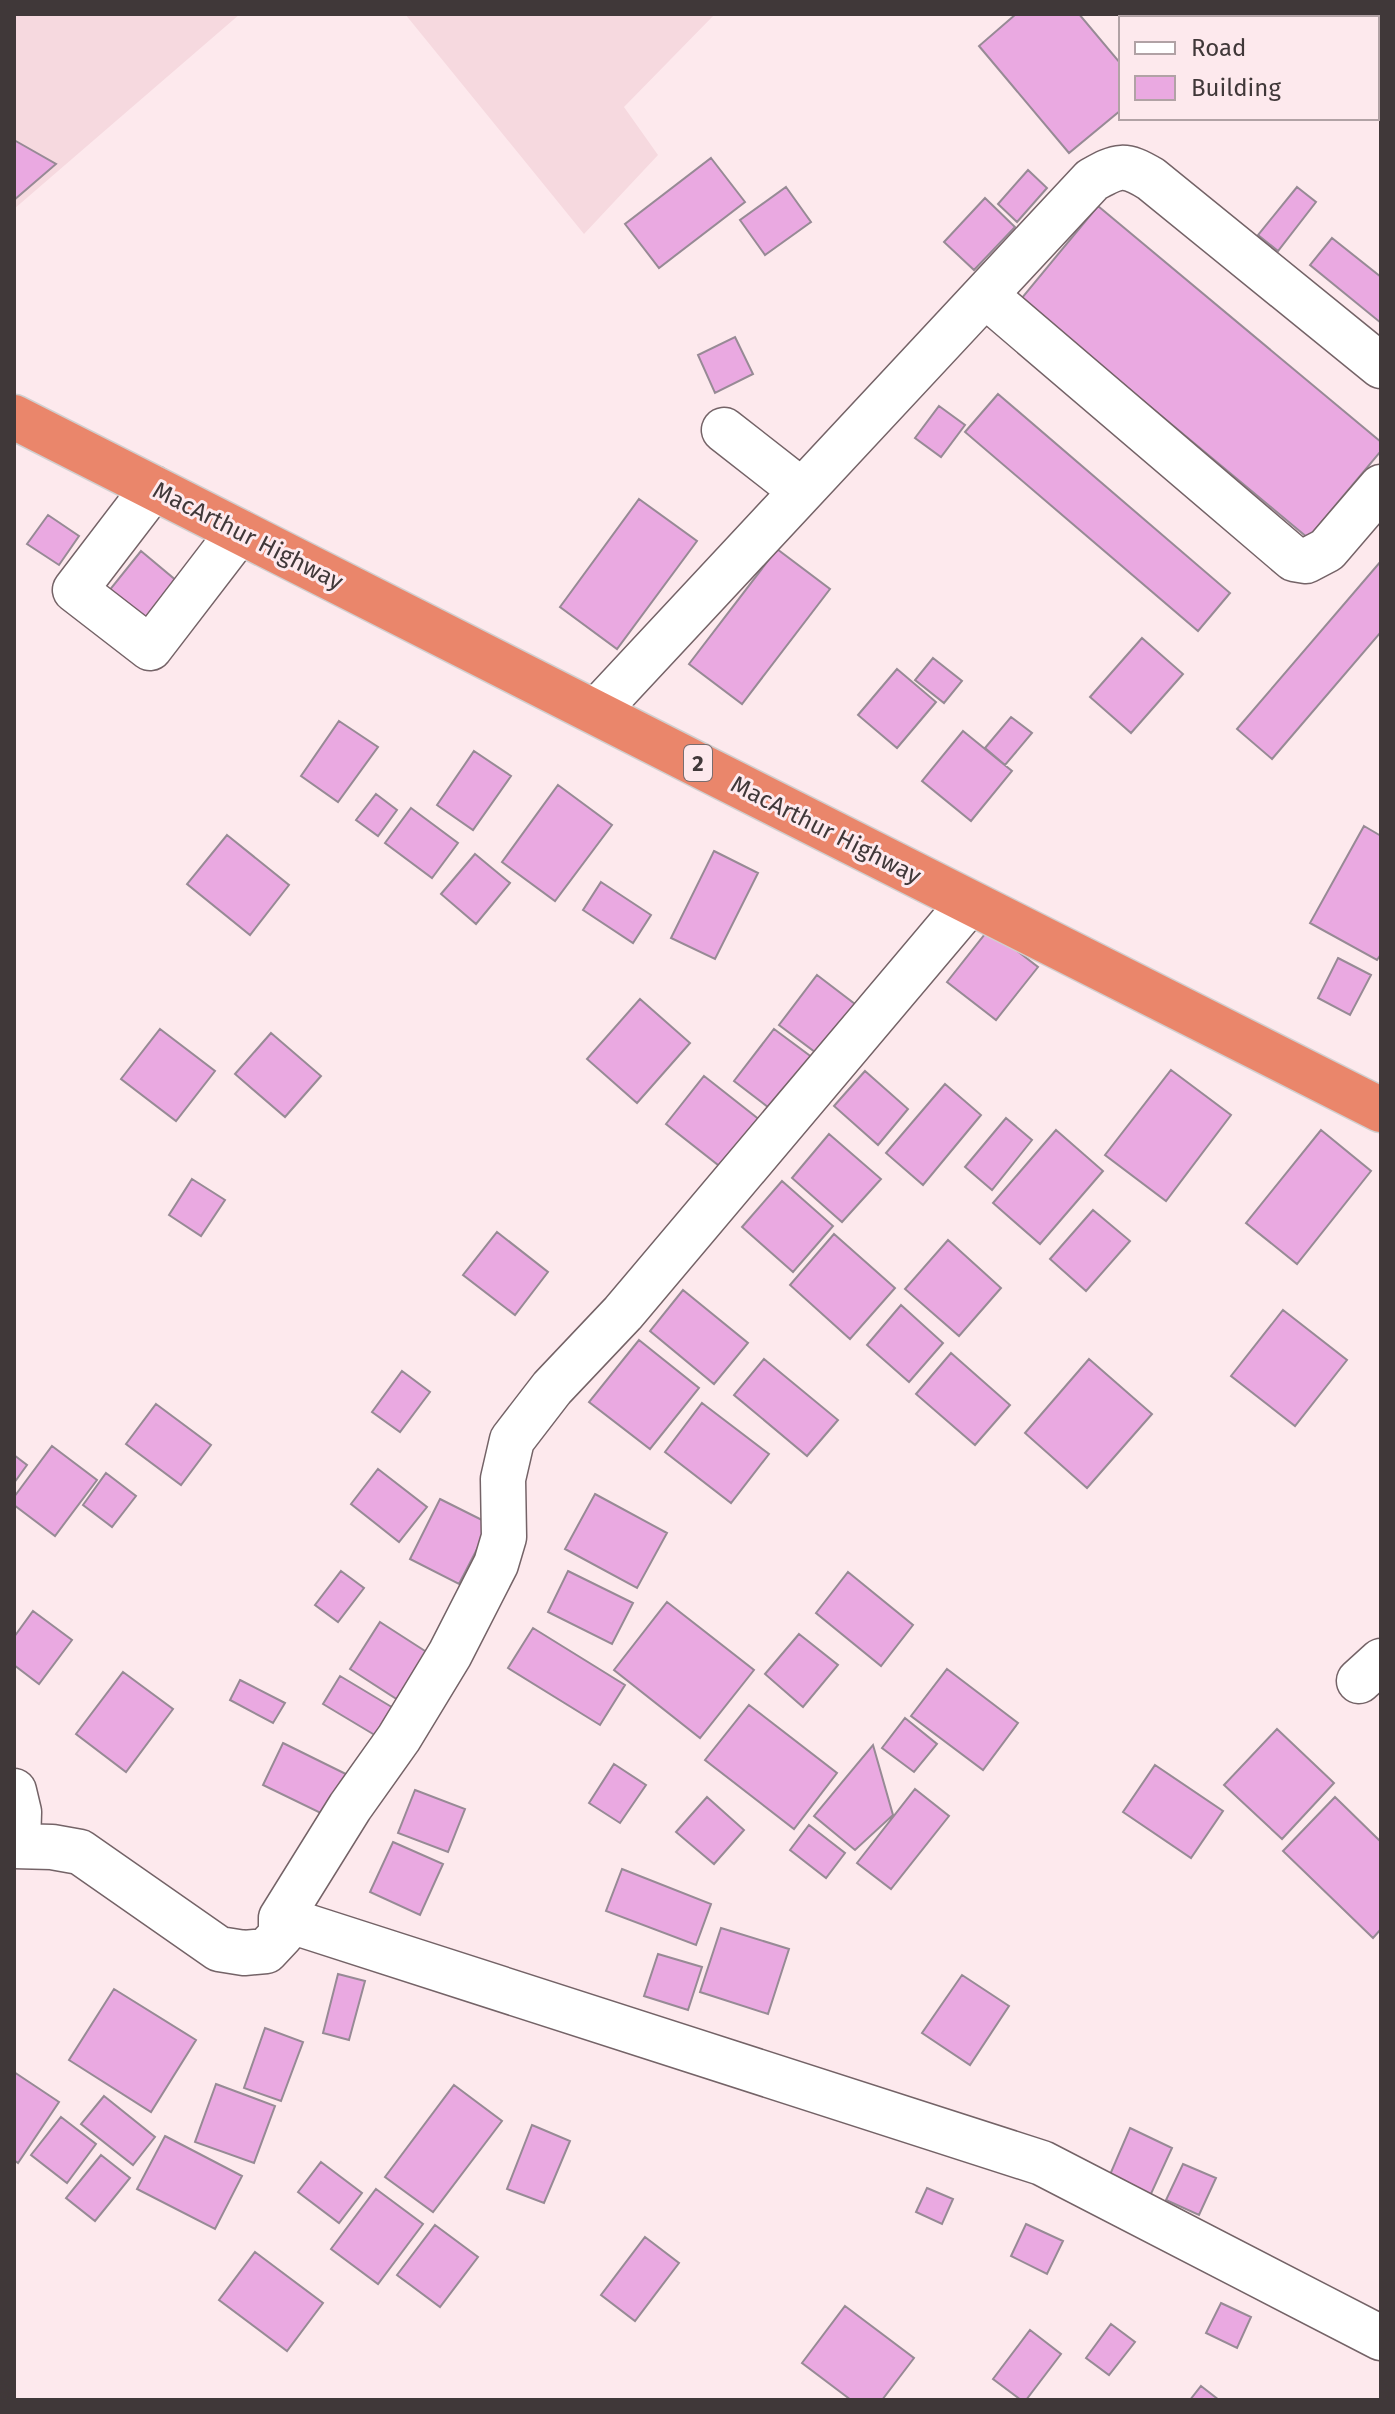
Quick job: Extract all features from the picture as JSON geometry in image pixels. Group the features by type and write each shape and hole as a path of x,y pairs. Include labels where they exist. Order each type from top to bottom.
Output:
{"highway":[{"name":"MacArthur Highway","path":"14,417 1381,1110"}],"street":[{"path":"596,712 1092,180 1120,166 1134,169 1151,179 1381,366"},
{"path":"985,295 1294,559 1306,561 1327,550 1381,487"},
{"path":"724,430 802,491"},
{"path":"153,488 75,590 150,648 239,532"},
{"path":"14,1791 19,1812 16,1845 80,1852 219,1949 244,1953 266,1951 281,1935 281,1918 450,1654 496,1564 504,1537 503,1479 512,1440 552,1388 623,1313 969,903"},
{"path":"281,1918 1042,2163 1381,2338"}],"shaded area":[{"path":"14,14 240,14 14,209"},
{"path":"405,14 715,14 624,107 658,155 584,234"}],"building":[{"path":"1016,14 1079,14 1119,62 1119,112 1069,153 979,46"},
{"path":"14,140 56,164 14,200"},
{"path":"711,158 745,202 659,268 625,224"},
{"path":"1028,170 1047,188 1017,222 998,204"},
{"path":"786,187 811,222 765,255 740,220"},
{"path":"1297,187 1316,202 1278,251 1258,235"},
{"path":"985,198 1015,227 974,270 944,242"},
{"path":"1098,206 1381,442 1381,451 1308,538 1021,299"},
{"path":"1332,238 1381,277 1381,323 1310,265"},
{"path":"735,337 753,374 715,393 698,355"},
{"path":"998,394 1230,593 1198,631 965,432"},
{"path":"939,406 965,425 941,457 915,438"},
{"path":"639,499 697,541 617,649 560,607"},
{"path":"48,515 79,536 59,565 27,544"},
{"path":"777,549 830,589 742,704 689,664"},
{"path":"141,551 178,582 145,622 108,592"},
{"path":"1381,561 1381,632 1272,759 1237,729"},
{"path":"1142,638 1183,674 1131,733 1090,697"},
{"path":"933,658 962,681 944,703 915,680"},
{"path":"897,669 936,702 897,748 858,715"},
{"path":"1011,717 1032,733 1005,765 985,748"},
{"path":"339,721 378,747 338,802 301,776"},
{"path":"963,731 1012,771 971,821 922,781"},
{"path":"474,751 511,776 473,830 437,805"},
{"path":"558,785 612,825 555,901 502,862"},
{"path":"376,794 397,810 378,836 356,820"},
{"path":"411,808 458,843 432,878 385,843"},
{"path":"1364,826 1381,836 1381,954 1377,960 1310,923"},
{"path":"227,835 289,885 250,935 187,884"},
{"path":"714,851 758,873 715,959 671,938"},
{"path":"475,854 510,883 476,924 441,894"},
{"path":"601,882 651,915 633,943 583,910"},
{"path":"989,929 1038,967 996,1020 947,982"},
{"path":"1338,958 1371,975 1350,1015 1318,998"},
{"path":"817,975 868,1014 831,1064 779,1025"},
{"path":"640,999 690,1043 637,1103 587,1059"},
{"path":"160,1029 215,1071 176,1121 121,1079"},
{"path":"774,1029 817,1061 777,1114 734,1081"},
{"path":"271,1033 321,1076 285,1117 235,1074"},
{"path":"1171,1070 1231,1115 1166,1201 1105,1155"},
{"path":"865,1071 908,1109 878,1145 834,1106"},
{"path":"704,1076 765,1124 727,1172 666,1124"},
{"path":"945,1084 981,1115 923,1185 886,1153"},
{"path":"1006,1118 1032,1140 992,1190 965,1167"},
{"path":"1056,1130 1103,1171 1040,1244 993,1203"},
{"path":"1321,1130 1371,1171 1297,1264 1246,1223"},
{"path":"829,1134 881,1179 842,1222 792,1178"},
{"path":"192,1179 225,1200 201,1236 169,1215"},
{"path":"782,1181 833,1226 793,1272 742,1227"},
{"path":"1093,1210 1130,1241 1086,1291 1050,1259"},
{"path":"497,1232 548,1272 515,1315 463,1275"},
{"path":"834,1234 895,1288 850,1339 790,1285"},
{"path":"948,1240 1001,1288 959,1336 905,1289"},
{"path":"683,1290 748,1343 714,1384 650,1331"},
{"path":"901,1305 943,1343 909,1382 867,1345"},
{"path":"1283,1310 1347,1360 1295,1426 1231,1376"},
{"path":"639,1340 699,1388 650,1449 589,1402"},
{"path":"951,1353 1010,1405 975,1445 916,1394"},
{"path":"764,1359 838,1420 807,1456 734,1395"},
{"path":"1089,1359 1152,1414 1087,1488 1025,1433"},
{"path":"402,1371 430,1392 400,1432 372,1412"},
{"path":"702,1403 769,1454 731,1503 665,1452"},
{"path":"156,1404 211,1445 181,1485 126,1444"},
{"path":"52,1446 97,1480 55,1536 14,1505 14,1497"},
{"path":"14,1455 27,1465 14,1483"},
{"path":"378,1469 427,1507 399,1542 351,1504"},
{"path":"106,1473 136,1496 112,1527 83,1505"},
{"path":"595,1494 667,1533 637,1588 565,1549"},
{"path":"440,1499 490,1524 459,1584 410,1559"},
{"path":"341,1571 364,1588 338,1622 315,1605"},
{"path":"568,1571 633,1603 612,1644 548,1612"},
{"path":"848,1572 913,1625 881,1666 816,1613"},
{"path":"667,1602 754,1670 700,1738 614,1670"},
{"path":"33,1611 72,1640 39,1684 14,1665 14,1637"},
{"path":"380,1622 439,1660 409,1707 350,1669"},
{"path":"533,1628 625,1685 600,1725 508,1668"},
{"path":"799,1634 838,1665 803,1707 765,1674"},
{"path":"947,1669 1018,1723 983,1770 911,1716"},
{"path":"123,1672 173,1709 126,1772 76,1734"},
{"path":"340,1676 405,1715 388,1743 323,1704"},
{"path":"240,1680 285,1703 273,1723 230,1700"},
{"path":"749,1705 837,1773 794,1829 705,1760"},
{"path":"905,1718 937,1744 914,1772 882,1748"},
{"path":"1277,1729 1334,1783 1282,1839 1224,1785"},
{"path":"283,1743 356,1779 335,1820 263,1785"},
{"path":"873,1745 893,1815 855,1850 814,1816"},
{"path":"614,1764 646,1785 620,1823 589,1803"},
{"path":"1155,1765 1223,1811 1191,1858 1123,1812"},
{"path":"915,1789 949,1816 891,1889 857,1863"},
{"path":"415,1790 465,1809 448,1852 398,1833"},
{"path":"707,1797 744,1830 714,1864 676,1832"},
{"path":"1335,1797 1381,1842 1381,1929 1373,1938 1283,1851"},
{"path":"809,1825 845,1853 826,1878 790,1850"},
{"path":"393,1842 443,1864 420,1915 370,1892"},
{"path":"622,1869 711,1904 696,1945 606,1911"},
{"path":"721,1928 789,1949 768,2014 700,1992"},
{"path":"658,1954 702,1967 688,2010 644,1996"},
{"path":"338,1974 365,1981 349,2040 323,2033"},
{"path":"962,1975 1009,2006 970,2065 922,2033"},
{"path":"114,1989 196,2040 151,2112 69,2060"},
{"path":"265,2028 303,2042 281,2101 244,2088"},
{"path":"14,2072 59,2102 18,2163 14,2160"},
{"path":"216,2084 275,2106 254,2163 195,2142"},
{"path":"454,2085 502,2121 433,2212 385,2177"},
{"path":"104,2096 155,2137 133,2165 81,2124"},
{"path":"61,2117 96,2144 67,2183 31,2155"},
{"path":"532,2125 570,2141 544,2203 507,2189"},
{"path":"1130,2128 1172,2148 1150,2196 1109,2177"},
{"path":"165,2136 242,2176 215,2229 137,2189"},
{"path":"101,2155 130,2178 95,2221 66,2198"},
{"path":"321,2162 362,2193 339,2223 298,2192"},
{"path":"1183,2164 1216,2178 1199,2215 1166,2200"},
{"path":"927,2188 953,2199 942,2224 916,2212"},
{"path":"376,2189 423,2224 378,2284 331,2249"},
{"path":"1026,2224 1063,2241 1047,2274 1011,2256"},
{"path":"435,2225 478,2257 440,2307 397,2275"},
{"path":"645,2237 679,2263 635,2321 601,2295"},
{"path":"255,2252 323,2303 287,2351 219,2300"},
{"path":"1221,2303 1251,2317 1237,2348 1206,2333"},
{"path":"845,2306 914,2358 882,2400 851,2400 802,2363"},
{"path":"1111,2324 1135,2342 1109,2375 1086,2358"},
{"path":"1030,2330 1061,2354 1026,2400 1021,2400 993,2379"},
{"path":"1201,2386 1219,2400 1190,2400"}]}
